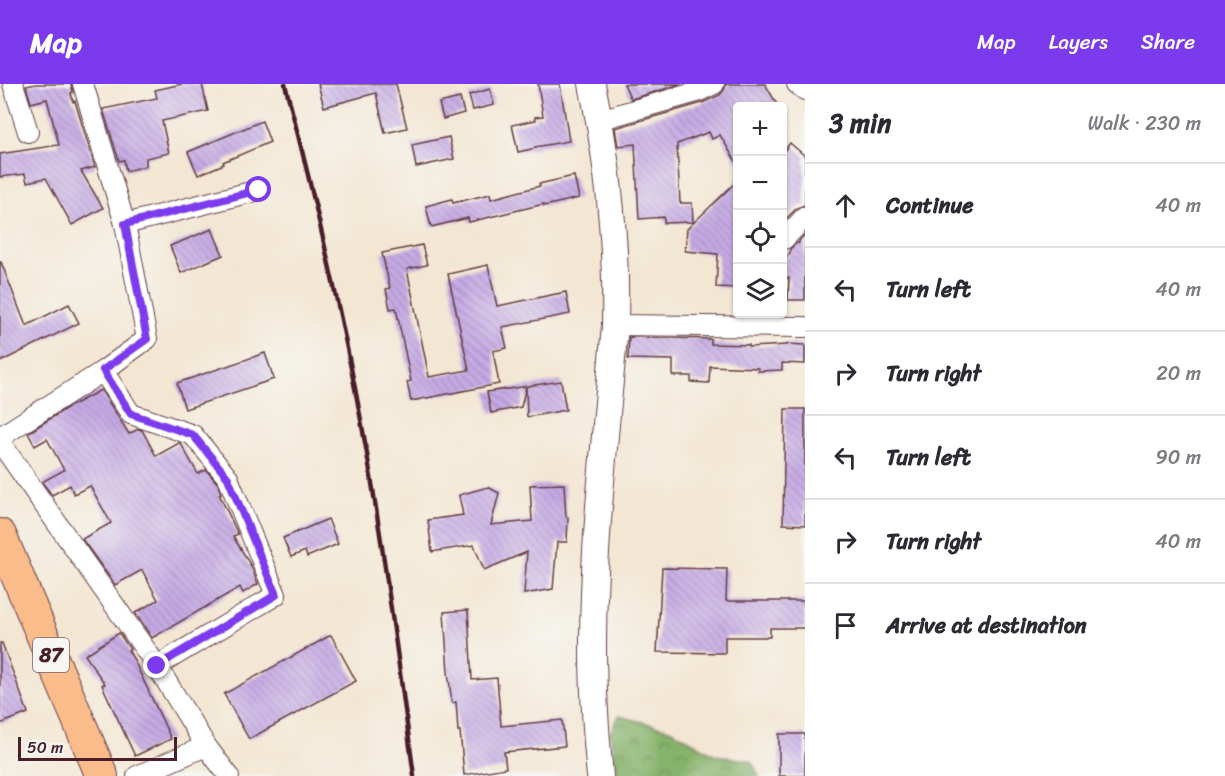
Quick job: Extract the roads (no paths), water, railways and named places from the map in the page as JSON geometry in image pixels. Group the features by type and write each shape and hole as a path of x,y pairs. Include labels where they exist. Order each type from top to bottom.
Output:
{"main road":[{"name":"87","path":"0,535 102,776"}],"street":[{"path":"0,437 147,339 125,224 83,84"},
{"path":"592,84 611,216 616,294 597,547 594,637 595,720 600,776"},
{"path":"599,120 697,92 714,84"},
{"path":"797,84 805,90"},
{"path":"10,95 28,132"},
{"path":"125,224 259,190"},
{"path":"787,236 805,217"},
{"path":"615,325 805,327"},
{"path":"103,370 131,414 193,435 228,478 276,595 157,666"},
{"path":"0,442 157,666 206,746 229,776"},
{"path":"137,776 206,746"}],"railway":[{"path":"285,84 325,245 359,406 392,613 414,776"}]}
